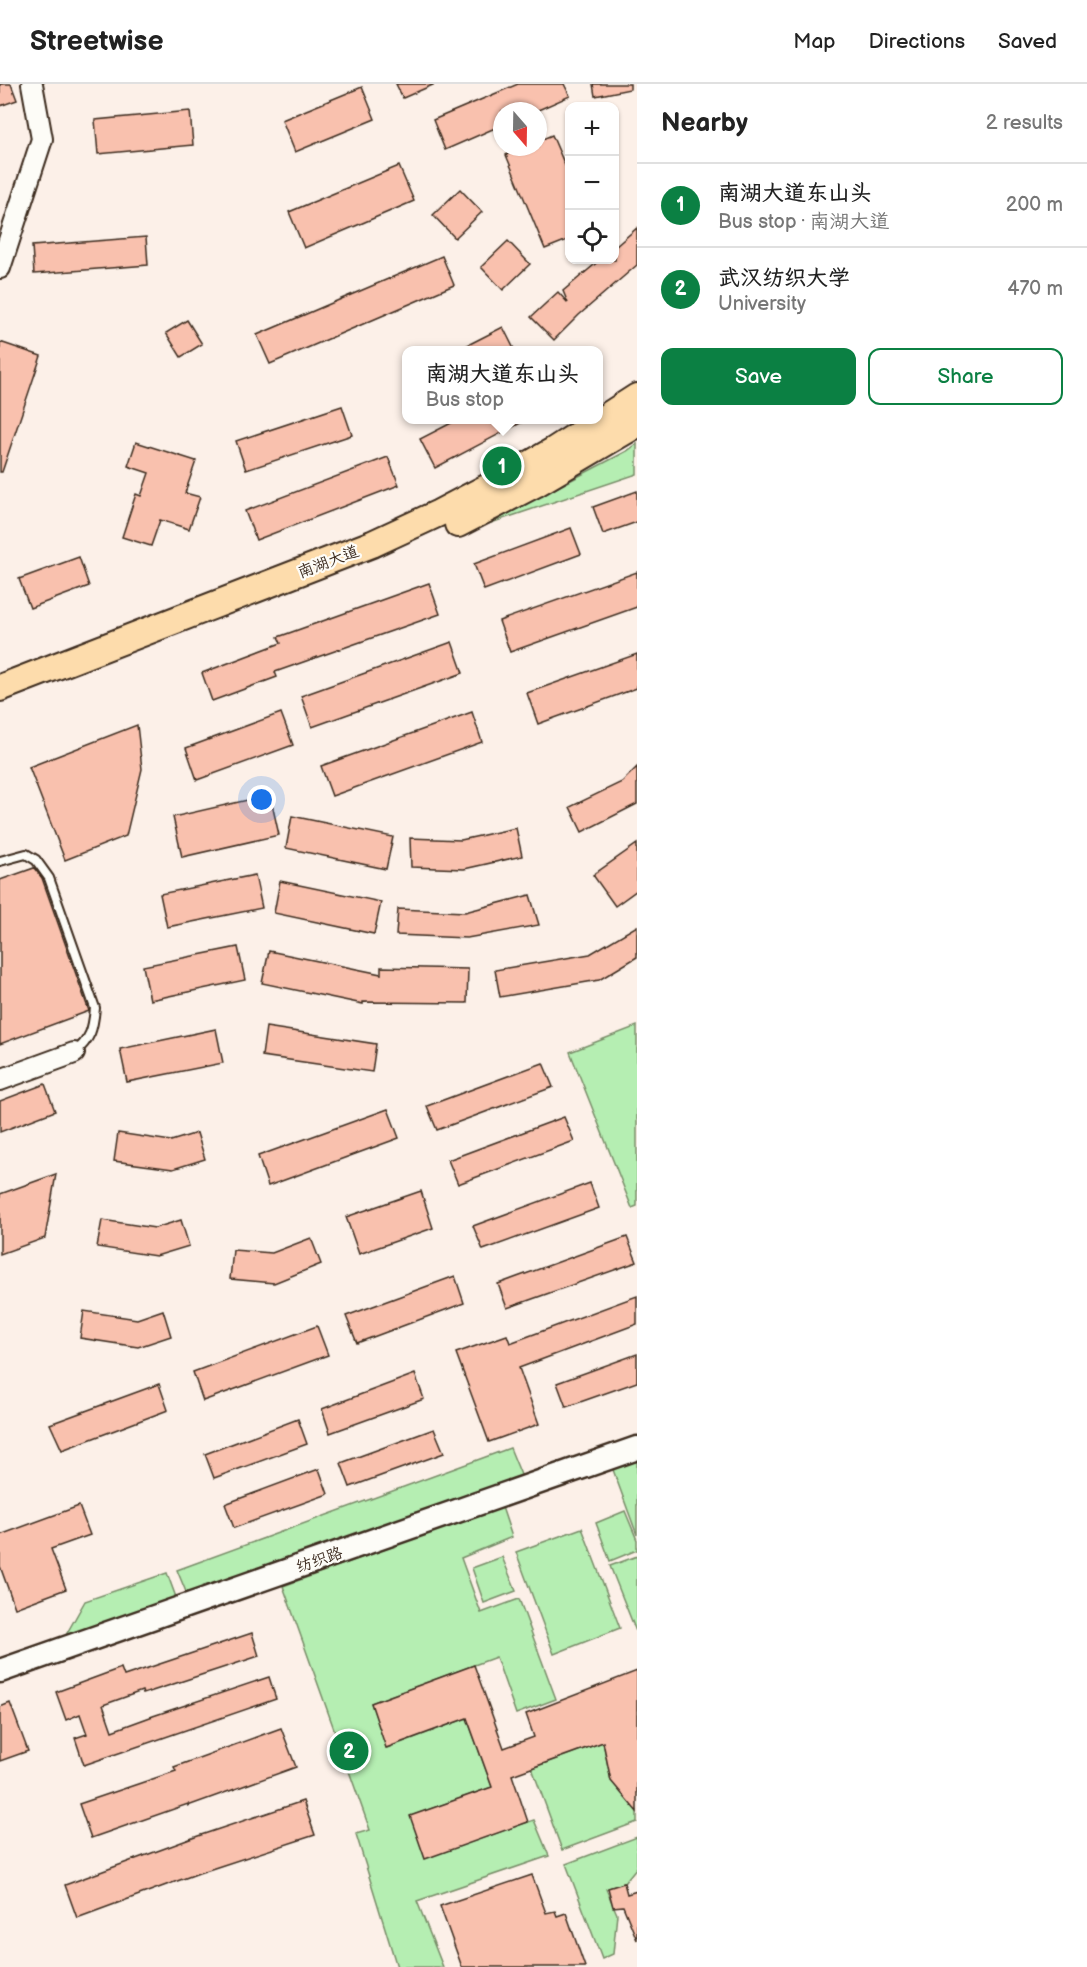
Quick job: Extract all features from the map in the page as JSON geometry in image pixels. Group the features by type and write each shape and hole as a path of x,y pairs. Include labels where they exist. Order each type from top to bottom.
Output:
{"main road":[{"name":"南湖大道","path":"603,419 637,397"},
{"name":"南湖大道","path":"0,688 372,544 439,513 515,473 595,424"},
{"name":"南湖大道","path":"0,705 389,555 536,484 637,424"},
{"name":"纺织路","path":"0,1671 637,1448"}],"street":[{"path":"0,268 42,139 32,84"},
{"path":"0,1080 74,1053"}],"lane":[{"path":"0,861 26,854 36,860 49,878 95,1008 93,1027 85,1044 74,1053"}],"green space":[{"path":"637,444 637,474 485,525 627,451"},
{"path":"637,1026 637,1206 632,1208 570,1052"},
{"path":"510,1448 526,1487 191,1604 177,1570"},
{"path":"637,1458 637,1535 612,1467"},
{"path":"502,1507 512,1537 461,1558 481,1613 519,1599 556,1699 516,1714 496,1657 371,1703 387,1748 467,1718 492,1787 411,1816 425,1858 534,1820 549,1856 417,1901 443,1967 397,1967 356,1834 370,1830 283,1586"},
{"path":"625,1511 637,1540 637,1550 610,1561 596,1523"},
{"path":"582,1528 620,1628 554,1654 516,1552"},
{"path":"637,1556 637,1634 610,1566"},
{"path":"502,1557 516,1591 484,1603 472,1568"},
{"path":"167,1573 180,1608 57,1651 85,1601"},
{"path":"603,1742 611,1781 637,1811 637,1822 562,1850 532,1768"},
{"path":"637,1837 637,1867 624,1883 606,1889 617,1914 613,1954 602,1959 566,1864"}],"building":[{"path":"0,84 11,84 17,100 0,106"},
{"path":"396,84 435,84 403,98"},
{"path":"518,84 564,84 570,96 547,106 547,102 493,102 493,129 445,150 433,120"},
{"path":"593,84 630,84 630,89 595,96"},
{"path":"362,87 375,119 295,152 282,120"},
{"path":"190,111 193,145 98,154 95,120"},
{"path":"552,135 565,165 565,241 545,249 506,156 547,156 547,137"},
{"path":"399,166 414,201 304,248 289,212"},
{"path":"460,189 482,212 455,238 433,215"},
{"path":"637,228 637,265 554,340 531,317 558,292 568,303 563,291 595,264 619,264 619,244"},
{"path":"146,237 148,265 34,274 32,246"},
{"path":"508,241 530,264 503,290 481,267"},
{"path":"442,256 454,285 270,364 257,335"},
{"path":"187,320 202,344 181,357 166,333"},
{"path":"503,327 512,346 466,346"},
{"path":"0,342 41,356 2,472 0,472"},
{"path":"342,406 352,435 246,470 236,441"},
{"path":"449,424 518,424 435,468 420,439"},
{"path":"136,442 196,461 185,493 200,497 189,529 160,520 151,546 122,537 136,494 141,496 149,473 128,466"},
{"path":"388,457 399,485 256,540 245,511"},
{"path":"637,491 637,522 603,534 593,507"},
{"path":"571,528 581,554 484,590 474,564"},
{"path":"79,557 89,586 30,608 19,579"},
{"path":"637,572 637,607 510,652 499,621"},
{"path":"429,583 440,614 275,672 277,677 212,701 202,673 281,643 278,637"},
{"path":"452,642 463,673 312,727 301,696"},
{"path":"637,654 637,688 538,724 527,693"},
{"path":"472,712 482,742 332,796 321,766"},
{"path":"281,713 293,745 197,780 186,748"},
{"path":"137,725 142,769 126,836 65,860 29,767"},
{"path":"637,767 637,804 582,832 570,807 622,782"},
{"path":"270,795 279,835 182,857 173,817"},
{"path":"292,816 393,837 386,869 286,848"},
{"path":"516,828 522,856 464,869 411,867 410,838 461,840"},
{"path":"637,844 637,890 615,906 593,875"},
{"path":"34,868 42,878 89,1011 0,1044 0,880"},
{"path":"255,875 262,908 167,927 160,894"},
{"path":"280,881 381,902 374,934 274,913"},
{"path":"530,895 539,925 467,938 396,935 398,909 465,912"},
{"path":"637,926 637,957 599,980 500,997 495,970 590,954"},
{"path":"238,947 245,980 150,1000 143,966"},
{"path":"269,951 381,974 381,967 468,969 467,1003 363,1002 363,1004 262,983"},
{"path":"266,1027 376,1044 372,1072 262,1056"},
{"path":"216,1029 223,1063 127,1082 120,1049"},
{"path":"543,1063 553,1087 437,1130 427,1106"},
{"path":"45,1084 55,1111 0,1132 0,1101"},
{"path":"388,1109 399,1138 268,1186 258,1156"},
{"path":"564,1117 574,1141 458,1184 448,1160"},
{"path":"118,1133 171,1141 197,1133 205,1159 173,1169 114,1161"},
{"path":"56,1174 45,1238 0,1254 0,1194"},
{"path":"590,1183 599,1208 483,1250 473,1226"},
{"path":"421,1191 433,1228 359,1254 346,1217"},
{"path":"102,1220 155,1228 181,1220 189,1246 156,1256 97,1247"},
{"path":"627,1237 637,1262 507,1308 498,1284"},
{"path":"311,1238 321,1264 274,1283 230,1279 233,1250 272,1253"},
{"path":"455,1276 464,1303 357,1343 346,1316"},
{"path":"637,1296 637,1324 519,1368 539,1424 489,1442 456,1353 507,1335 510,1343"},
{"path":"163,1310 171,1336 138,1347 80,1338 84,1311 137,1319"},
{"path":"317,1326 328,1355 203,1401 193,1372"},
{"path":"637,1354 637,1382 566,1407 557,1383"},
{"path":"415,1374 424,1399 330,1433 322,1409"},
{"path":"159,1384 168,1410 62,1450 50,1424"},
{"path":"298,1419 307,1444 214,1478 205,1454"},
{"path":"434,1429 444,1453 350,1487 341,1463"},
{"path":"319,1469 328,1494 234,1528 225,1504"},
{"path":"79,1506 90,1535 51,1549 66,1589 15,1608 0,1566 0,1535"},
{"path":"252,1633 259,1656 103,1705 112,1731 269,1677 276,1699 84,1765 75,1738 87,1734 80,1714 66,1720 56,1692 121,1668 124,1676"},
{"path":"474,1665 504,1748 534,1737 526,1714 637,1671 637,1812 611,1781 603,1742 512,1775 528,1822 425,1859 410,1816 492,1787 467,1718 386,1748 371,1703"},
{"path":"10,1703 28,1751 0,1761 0,1707"},
{"path":"281,1728 296,1767 91,1838 79,1804 176,1771 174,1767"},
{"path":"303,1801 315,1835 199,1873 77,1918 65,1885 198,1836"},
{"path":"532,1875 546,1913 555,1911 557,1916 566,1913 585,1967 462,1967 440,1906"},
{"path":"624,1883 627,1894 637,1891 637,1940 623,1906 613,1907 608,1888"}],"place":[{"name":"南湖大道东山头","path":"502,466"},
{"name":"武汉纺织大学","path":"349,1751"}]}
